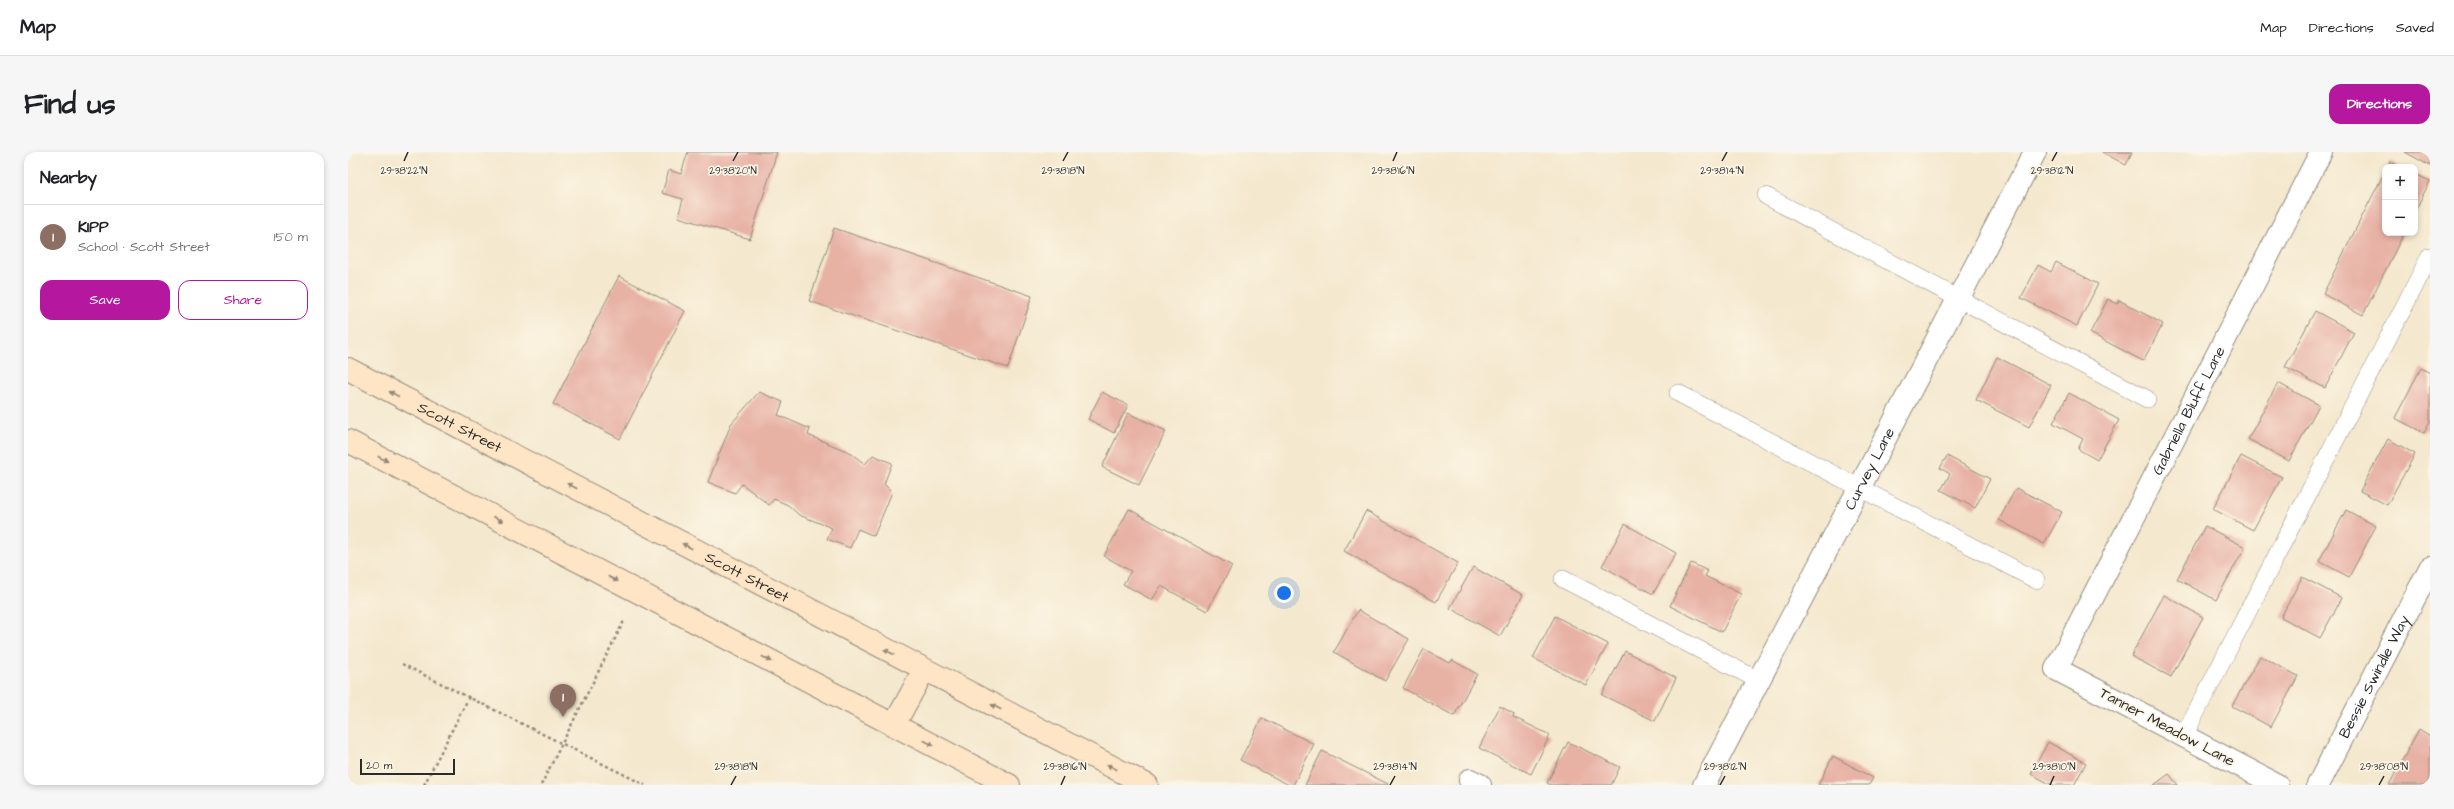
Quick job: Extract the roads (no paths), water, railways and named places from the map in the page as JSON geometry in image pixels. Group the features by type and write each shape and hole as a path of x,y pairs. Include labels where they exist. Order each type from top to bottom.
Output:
{"main road":[{"name":"Scott Street","path":"348,369 1147,785"},
{"path":"348,441 1009,785"},
{"path":"894,725 924,670"}],"street":[{"name":"Curvey Lane","path":"1704,785 2035,152"},
{"name":"Gabriella Bluff Lane","path":"2056,669 2321,152"},
{"name":"Bessie Swindle Way","path":"2318,785 2430,568"},
{"name":"Tanner Meadow Lane","path":"2056,669 2277,785"}],"lane":[{"path":"1766,196 2147,399"},
{"path":"2184,736 2430,256"},
{"path":"1678,393 2036,580"},
{"path":"1563,579 1758,680"}],"place":[{"name":"KIPP","path":"563,717"}]}
